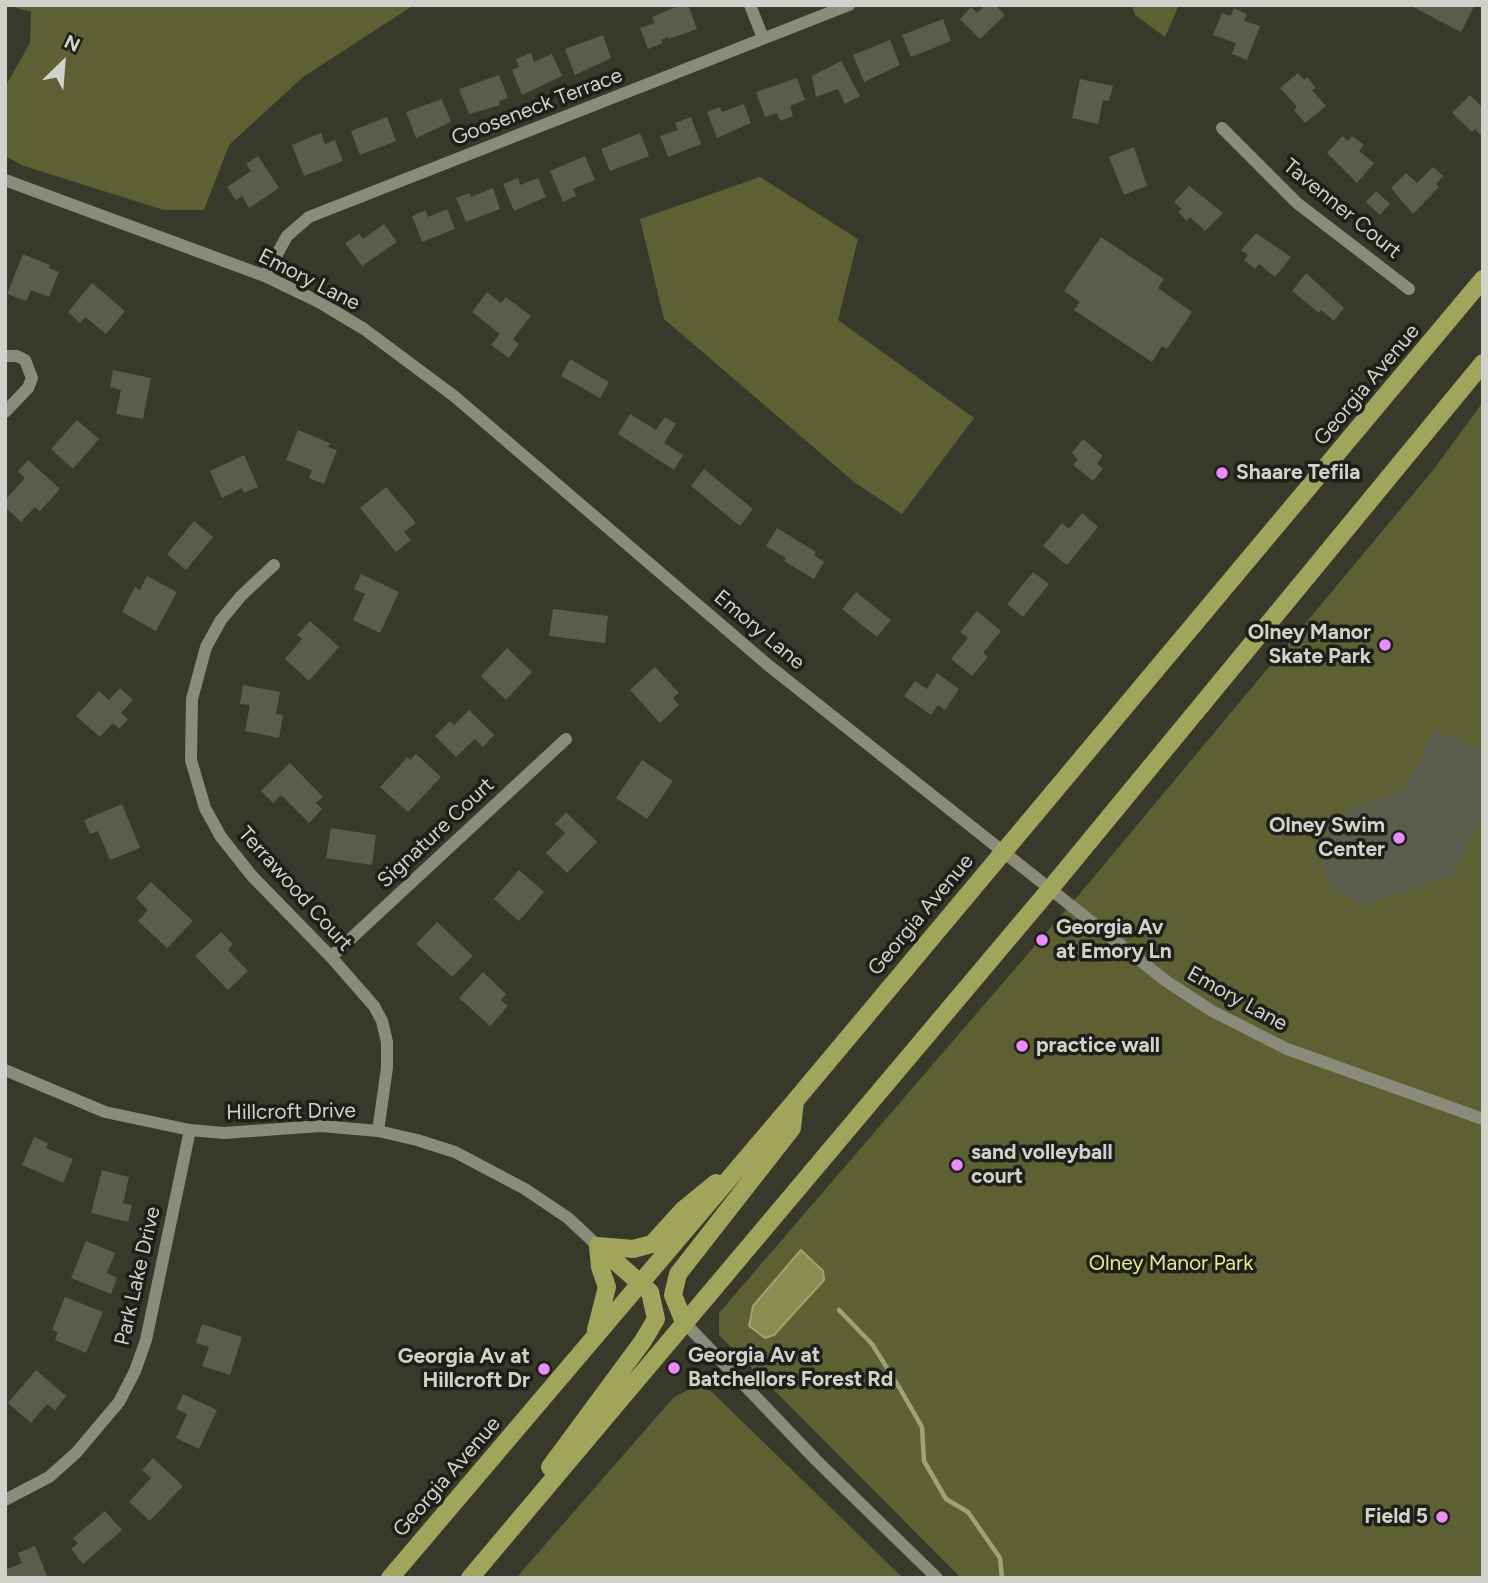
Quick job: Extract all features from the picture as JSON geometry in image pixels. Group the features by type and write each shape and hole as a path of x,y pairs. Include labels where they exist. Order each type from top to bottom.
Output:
{"main road":[{"name":"Georgia Avenue","path":"390,1578 642,1283 1483,279"},
{"path":"470,1578 1049,890 1483,363"},
{"path":"684,1322 673,1295 678,1274 792,1128 795,1101"},
{"path":"598,1246 633,1249 652,1244 683,1210 739,1167"},
{"path":"506,1535 564,1446 652,1328 656,1310 650,1292 598,1246"},
{"path":"591,1343 607,1287 600,1267 598,1246"}],"street":[{"path":"750,5 763,38"},
{"name":"Gooseneck Terrace","path":"265,276 286,236 309,217 849,5"},
{"name":"Tavenner Court","path":"1222,128 1297,203 1409,289"},
{"name":"Emory Lane","path":"5,180 265,276 319,302 409,360 768,665 1166,981 1249,1032 1381,1084 1483,1119"},
{"path":"5,356 17,356 25,360 32,378 28,388 5,412"},
{"name":"Terrawood Court","path":"274,565 241,596 221,620 206,647 192,699 191,760 205,808 221,837 252,876 331,957 374,1006 382,1021 387,1042 387,1068 378,1131"},
{"name":"Signature Court","path":"331,957 566,738"},
{"name":"Hillcroft Drive","path":"5,1070 104,1112 190,1130 224,1133 321,1126 378,1131 455,1152 492,1169 568,1219 598,1246"},
{"name":"Park Lake Drive","path":"5,1500 49,1477 76,1453 119,1402 135,1371 146,1340 190,1130"},
{"path":"684,1322 817,1461 937,1578"}],"green space":[{"path":"7,5 414,5 303,77 229,145 204,210 164,210 24,166 5,156 5,87 30,43 31,12"},
{"path":"1132,5 1179,5 1165,37 1135,15"},
{"path":"760,177 858,239 838,320 974,418 902,514 854,482 664,319 640,219"},
{"name":"Olney Manor Park","path":"1483,402 1483,1578 961,1578 719,1335 719,1313 1088,884 1434,469"},
{"path":"698,1385 712,1392 903,1578 516,1578 674,1397"}],"shaded area":[{"path":"801,1250 823,1271 824,1280 774,1335 765,1338 749,1326 753,1306"}],"building":[{"path":"681,5 688,5 697,29 669,39 668,37 661,40 663,43 648,49 640,28 655,23 652,17"},
{"path":"985,5 995,5 1005,15 980,39 960,19 971,7 977,13"},
{"path":"1409,5 1475,5 1461,32"},
{"path":"1234,8 1247,14 1244,21 1260,26 1247,60 1232,54 1236,43 1213,35 1222,13 1231,16"},
{"path":"943,19 951,41 911,57 902,35"},
{"path":"603,35 611,58 575,75 565,49"},
{"path":"890,40 900,65 864,82 853,55"},
{"path":"531,53 534,62 552,54 562,76 522,95 512,70 519,67 516,59"},
{"path":"841,61 860,96 845,104 838,89 816,97 812,76"},
{"path":"1298,73 1304,80 1307,77 1316,88 1312,90 1326,106 1305,123 1294,110 1297,107 1280,88"},
{"path":"499,75 508,98 499,101 500,105 469,114 459,89"},
{"path":"797,78 805,100 790,106 793,116 780,121 777,113 765,117 756,92"},
{"path":"1080,79 1113,86 1109,101 1103,100 1098,124 1072,118"},
{"path":"1470,95 1483,108 1483,137 1475,129 1472,132 1452,113"},
{"path":"442,99 451,122 416,138 406,112"},
{"path":"744,104 751,123 717,138 707,112 720,107 722,112"},
{"path":"387,117 396,141 360,155 351,131"},
{"path":"691,117 701,144 668,157 660,136 678,130 675,123"},
{"path":"321,133 325,144 335,140 343,161 304,176 292,145"},
{"path":"640,133 649,156 610,171 601,149"},
{"path":"1342,136 1348,141 1352,136 1364,145 1359,151 1374,163 1357,183 1327,153"},
{"path":"1134,147 1147,186 1124,195 1109,157"},
{"path":"258,156 279,188 249,208 242,196 236,200 227,187 251,171 246,164"},
{"path":"585,156 595,180 573,189 576,196 563,202 550,171"},
{"path":"1433,167 1443,176 1436,184 1439,187 1413,214 1391,188 1406,173 1417,183"},
{"path":"518,178 520,185 538,178 546,197 514,211 503,184"},
{"path":"1189,186 1223,213 1205,231 1190,217 1187,221 1178,212 1182,209 1174,202"},
{"path":"493,188 500,209 466,222 456,198 470,193 471,197"},
{"path":"1376,191 1390,204 1380,215 1366,202"},
{"path":"447,209 455,229 422,242 412,216 426,210 428,217"},
{"path":"384,224 397,242 362,266 345,243 359,234 363,239"},
{"path":"1256,233 1291,257 1275,277 1259,264 1255,269 1244,260 1248,255 1241,250"},
{"path":"1101,237 1164,279 1158,288 1192,312 1167,349 1162,346 1152,362 1074,310 1080,302 1064,291"},
{"path":"23,254 50,265 49,268 59,272 49,297 31,290 26,301 7,294"},
{"path":"1306,273 1344,308 1334,321 1321,310 1319,313 1292,291"},
{"path":"92,283 125,311 106,334 85,317 80,323 68,312"},
{"path":"487,292 501,303 506,297 531,316 513,339 519,344 509,358 491,345 500,334 472,312"},
{"path":"570,359 609,382 600,398 561,376"},
{"path":"113,370 151,378 143,419 116,414 121,390 110,387"},
{"path":"630,414 656,430 665,417 676,424 664,443 683,455 674,470 618,434"},
{"path":"77,420 99,439 73,469 51,449"},
{"path":"298,430 330,443 328,447 337,450 324,484 309,478 312,470 286,460"},
{"path":"1083,439 1103,456 1097,463 1103,469 1093,481 1073,465 1078,459 1072,453"},
{"path":"244,455 258,487 244,493 242,488 222,498 210,471"},
{"path":"28,460 60,489 40,511 35,507 21,522 5,507 5,500 25,478 18,471"},
{"path":"704,469 753,509 740,526 691,486"},
{"path":"386,487 416,523 404,532 411,540 396,552 360,508"},
{"path":"1082,513 1098,527 1067,565 1043,546 1062,523 1069,529"},
{"path":"194,521 213,537 186,570 167,554"},
{"path":"777,528 816,552 814,555 824,562 814,579 784,561 786,558 766,546"},
{"path":"1033,572 1049,584 1023,617 1007,604"},
{"path":"361,574 399,592 380,633 353,620 365,594 354,589"},
{"path":"147,576 177,592 156,631 122,612 135,587 140,590"},
{"path":"856,592 891,620 877,637 842,609"},
{"path":"553,609 608,616 605,643 549,636"},
{"path":"977,611 1001,631 983,653 988,657 972,676 951,659 968,638 960,632"},
{"path":"310,621 339,647 309,681 285,659 302,639 297,635"},
{"path":"507,648 532,672 506,700 481,676"},
{"path":"655,667 679,693 673,698 679,705 660,723 630,690"},
{"path":"937,673 959,689 945,710 938,705 931,715 904,696 915,681 927,689"},
{"path":"243,685 280,692 276,714 283,715 279,738 245,731 250,705 240,704"},
{"path":"120,688 133,700 121,713 128,719 119,729 113,723 100,737 76,716 99,691 109,700"},
{"path":"469,710 494,735 483,747 475,739 456,757 435,736 450,721 454,725"},
{"name":"Olney Swim Center","path":"1434,730 1483,751 1483,814 1455,874 1364,905 1331,889 1320,861 1333,816 1407,787"},
{"path":"416,754 441,777 408,812 380,787 408,757 410,760"},
{"path":"642,760 673,781 647,819 616,798"},
{"path":"290,763 323,797 316,803 322,809 309,823 281,795 273,803 261,791"},
{"path":"122,804 140,848 110,860 98,831 90,834 84,820"},
{"path":"566,812 597,842 567,873 546,853 565,833 555,824"},
{"path":"331,828 376,835 372,865 326,858"},
{"path":"519,870 544,892 519,921 494,899"},
{"path":"151,882 193,921 167,948 138,921 148,910 136,898"},
{"path":"437,922 473,956 452,977 416,944"},
{"path":"221,932 233,944 228,950 248,971 228,990 195,956"},
{"path":"483,972 506,994 501,1000 508,1006 490,1026 459,998"},
{"path":"34,1137 48,1143 46,1148 73,1159 63,1183 22,1165"},
{"path":"102,1170 129,1177 123,1203 132,1205 128,1222 91,1213"},
{"path":"86,1241 115,1253 107,1273 117,1278 111,1294 71,1278"},
{"path":"65,1297 103,1312 86,1353 55,1340 58,1332 52,1330"},
{"path":"202,1324 242,1337 230,1375 202,1366 209,1347 196,1343"},
{"path":"36,1370 66,1396 55,1410 47,1404 31,1423 8,1403"},
{"path":"183,1394 217,1410 199,1449 176,1438 187,1414 176,1409"},
{"path":"153,1458 183,1486 150,1521 129,1502 151,1478 142,1470"},
{"path":"105,1511 122,1530 83,1564 71,1549 78,1543 73,1538"},
{"path":"35,1546 48,1578 5,1578 5,1570 22,1563 18,1553"}],"waterway":[{"path":"839,1310 872,1344 899,1387 922,1427 924,1461 946,1499 968,1512 1000,1558 1002,1578"}],"place":[{"name":"Shaare Tefila","path":"1222,473"},
{"name":"Olney Manor Skate Park","path":"1385,645"},
{"name":"Olney Swim Center","path":"1399,838"},
{"name":"Georgia Av at Emory Ln","path":"1042,940"},
{"name":"practice wall","path":"1022,1046"},
{"name":"sand volleyball court","path":"957,1165"},
{"name":"Georgia Av at Batchellors Forest Rd","path":"674,1368"},
{"name":"Georgia Av at Hillcroft Dr","path":"544,1369"},
{"name":"Field 5","path":"1442,1517"}]}
